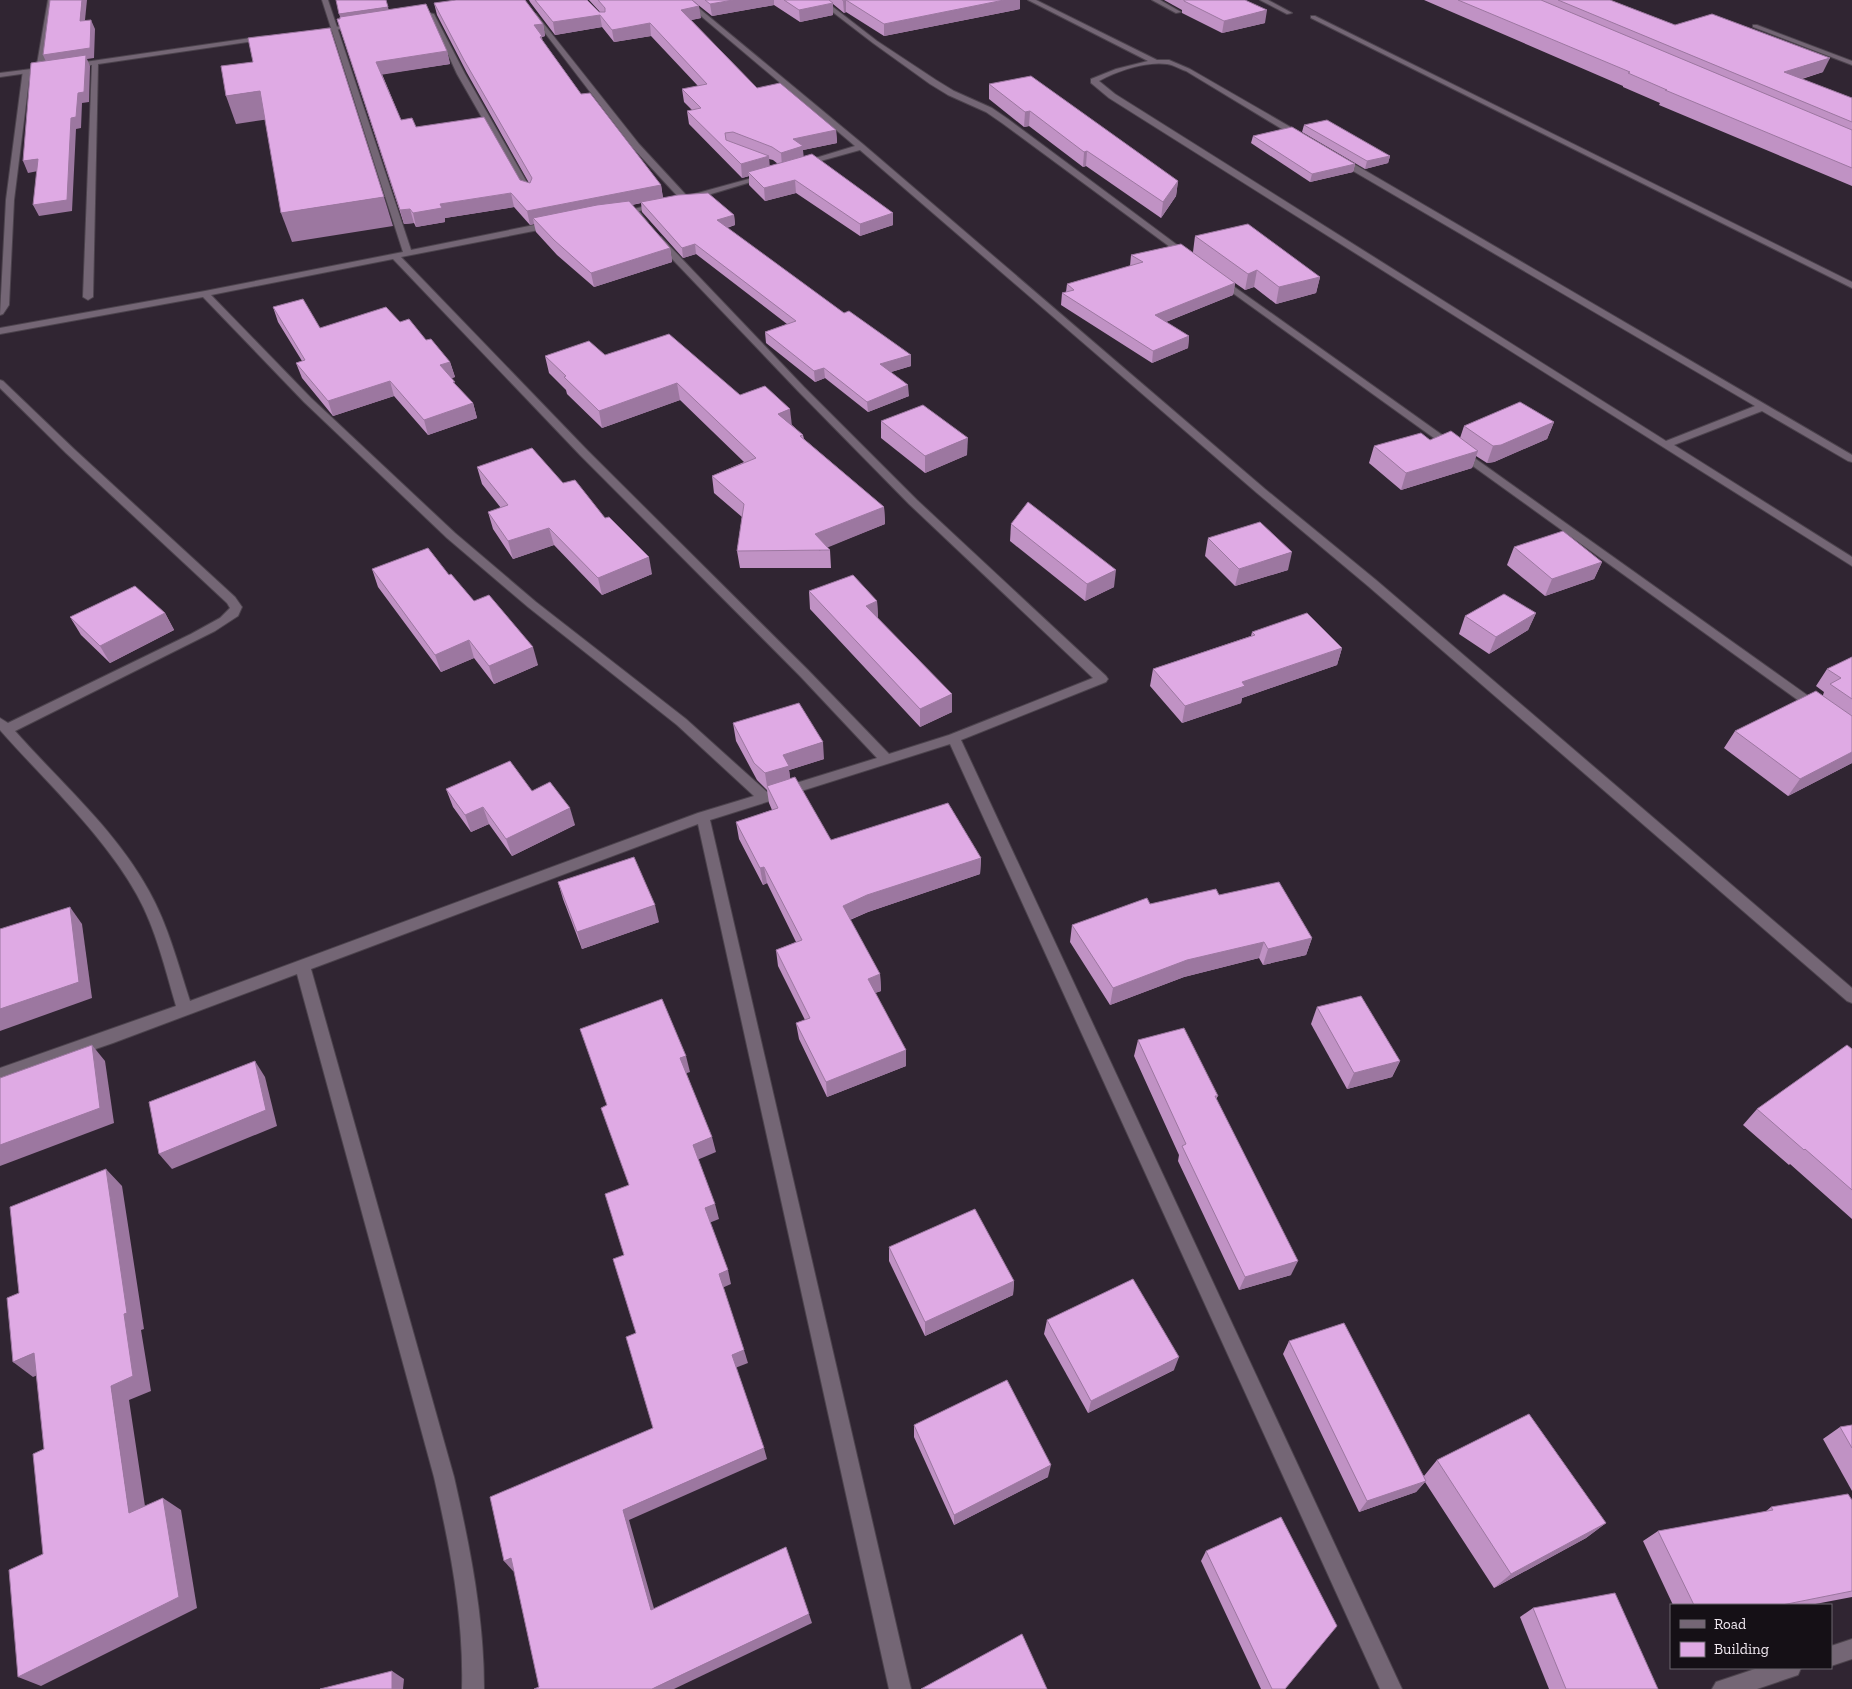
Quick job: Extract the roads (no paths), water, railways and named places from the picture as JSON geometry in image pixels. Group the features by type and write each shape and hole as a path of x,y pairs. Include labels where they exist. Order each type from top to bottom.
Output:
{"street":[{"path":"40,70 51,0"},
{"path":"325,0 408,253"},
{"path":"685,0 861,148 1261,491 1372,583 1852,997"},
{"path":"820,0 875,42 938,85 982,106 1005,121 1204,268 1828,716"},
{"path":"1031,0 1154,62"},
{"path":"1155,0 1178,12"},
{"path":"1263,0 1289,13"},
{"path":"528,8 636,146 676,201"},
{"path":"440,13 427,15 529,193"},
{"path":"1313,17 1852,285"},
{"path":"305,33 362,24"},
{"path":"1755,26 1852,63"},
{"path":"0,75 276,37"},
{"path":"1308,141 1188,70 1168,62 1154,62 1112,73 1094,81 1112,96 1852,562"},
{"path":"88,297 94,63"},
{"path":"0,312 4,304 10,200 26,72"},
{"path":"791,168 861,148"},
{"path":"1334,156 1852,459"},
{"path":"0,1075 184,1010 703,817 954,738 1102,679 912,502 630,211 676,201 773,174"},
{"path":"0,331 205,294 562,222"},
{"path":"395,256 584,453 797,666 886,759"},
{"path":"205,294 280,374 488,568 676,718 765,798"},
{"path":"0,383 70,451 236,605 234,614 195,637 3,726 99,834 134,879 161,930 184,1010"},
{"path":"1667,444 1762,407"},
{"path":"954,738 1391,1689"},
{"path":"703,817 900,1689"},
{"path":"302,965 444,1477 463,1557 471,1625 473,1689"},
{"path":"1832,1656 1852,1649"},
{"path":"1723,1689 1789,1669"}]}
